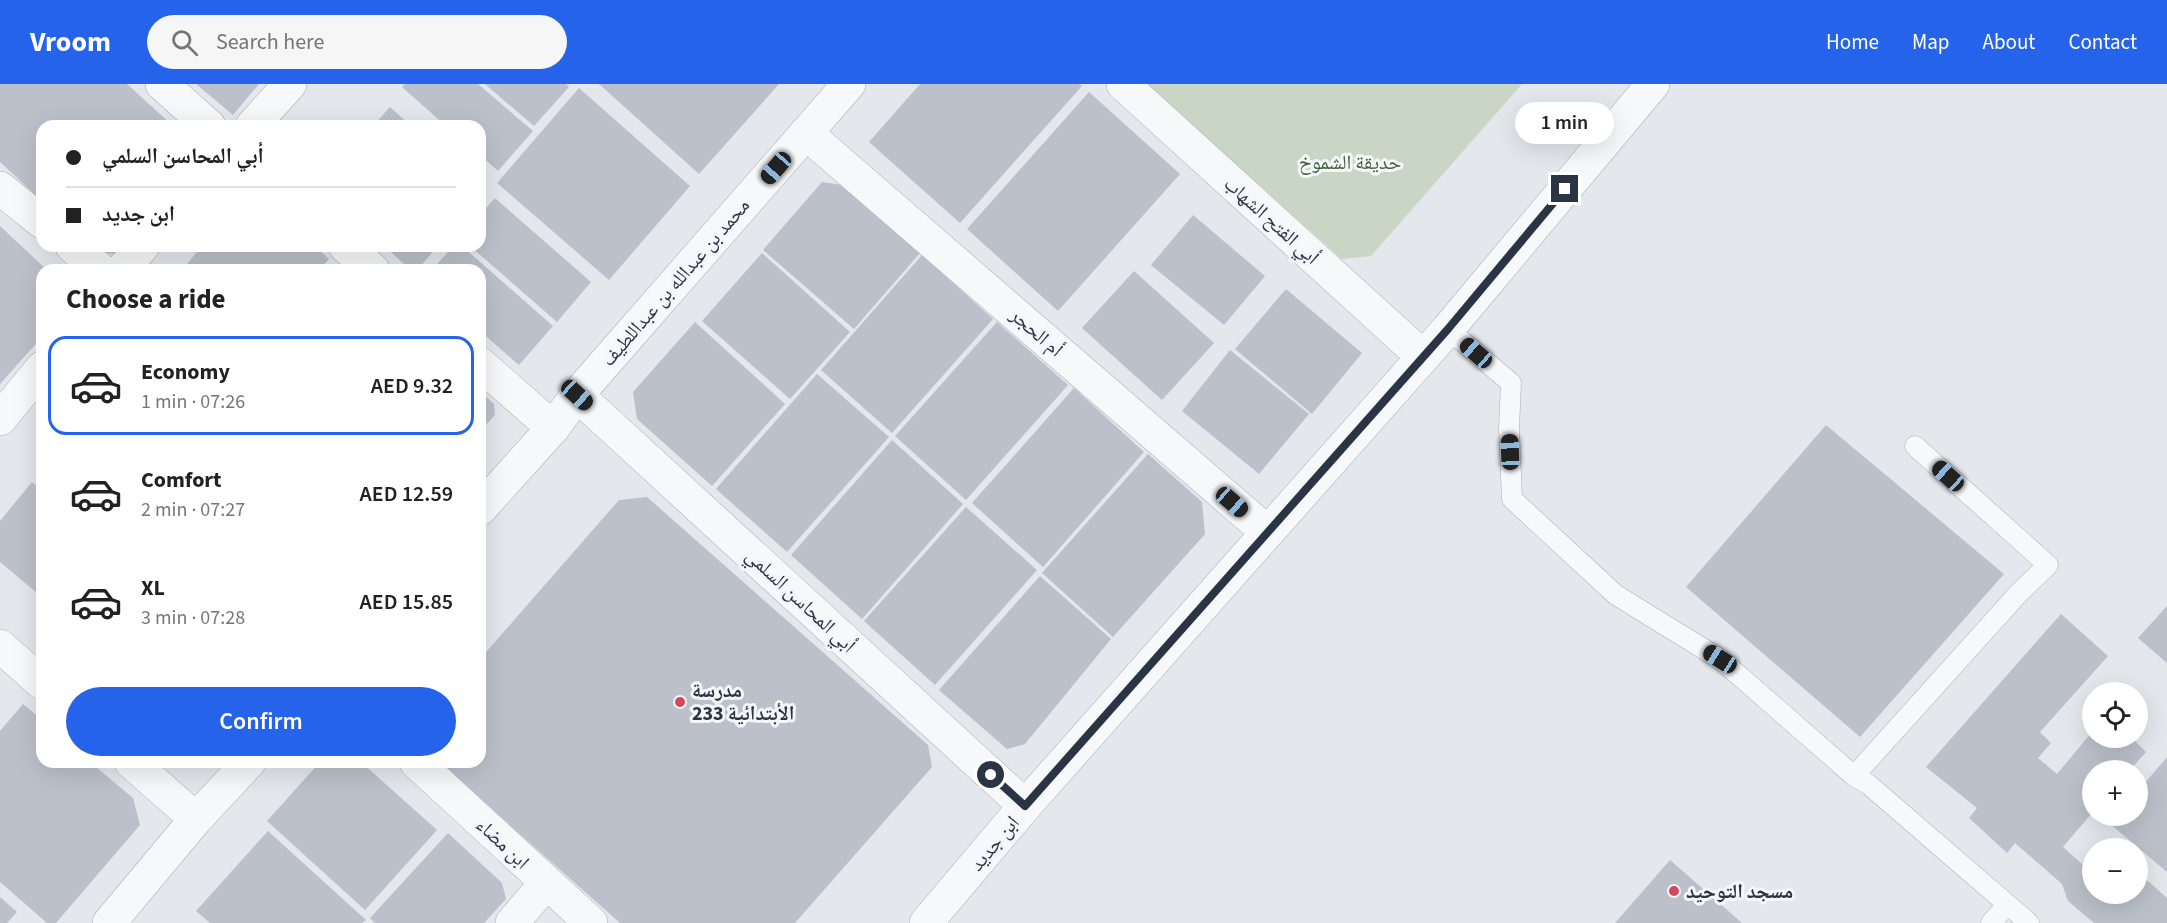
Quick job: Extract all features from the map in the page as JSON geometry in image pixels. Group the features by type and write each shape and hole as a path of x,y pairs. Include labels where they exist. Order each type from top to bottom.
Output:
{"street":[{"path":"162,84 202,120"},
{"path":"257,120 290,84"},
{"name":"محمد بن عبدالله بن عبداللطيف","path":"486,502 553,428 577,395 849,84"},
{"name":"أبي الفتح الشهاب","path":"1123,84 1422,356"},
{"name":"ابن جديد","path":"926,923 1025,806 1448,329 1653,84"},
{"name":"أم الحجر","path":"807,133 1267,532"},
{"path":"0,188 36,217"},
{"path":"79,252 94,264"},
{"path":"127,264 138,252"},
{"path":"352,252 365,264"},
{"path":"486,369 553,428"},
{"path":"0,419 36,375"},
{"name":"أبي المحاسن السلمي","path":"577,395 1025,806"},
{"path":"0,646 36,678"},
{"path":"138,768 196,819"},
{"path":"109,923 196,819 243,768"},
{"name":"ابن مضاء","path":"422,768 591,923"},
{"path":"512,923 546,884"}],"lane":[{"path":"1448,329 1511,383 1509,429 1512,499 1616,595 1720,659 1854,776 1868,784 2029,923"},
{"path":"1854,776 2018,594 2049,565 1915,446"},
{"path":"1991,923 2007,905"}],"green space":[{"name":"حديقة الشموخ","path":"1147,84 1522,84 1371,256 1342,259"}],"building":[{"path":"0,84 127,84 166,120 36,120 36,195 0,162"},
{"path":"196,84 259,84 233,115"},
{"path":"405,84 478,84 533,131 498,171 486,160 486,120 439,120 402,87"},
{"path":"485,84 566,84 569,87 534,126"},
{"path":"599,84 779,84 699,174"},
{"path":"920,84 1079,84 1082,86 960,223 869,142"},
{"path":"579,88 690,186 609,280 497,183"},
{"path":"1089,92 1180,174 1058,311 967,229"},
{"path":"390,107 404,120 378,120"},
{"path":"822,182 842,185 920,253 854,329 763,250"},
{"path":"495,198 591,282 557,322 477,252 486,252 486,208"},
{"path":"1193,215 1265,276 1224,325 1151,265"},
{"path":"0,226 41,264 36,264 36,344 0,384"},
{"path":"97,252 123,252 121,254"},
{"path":"197,252 321,252 329,259 324,264 187,264"},
{"path":"391,252 433,252 422,264 404,264"},
{"path":"448,252 469,252 482,264 437,264"},
{"path":"762,253 850,332 790,399 702,321"},
{"path":"922,255 993,319 892,433 821,370"},
{"path":"486,267 553,326 519,365 486,336"},
{"path":"1134,271 1214,343 1162,400 1082,328"},
{"path":"1286,289 1362,353 1312,414 1235,349"},
{"path":"695,322 785,404 712,486 637,419 633,392"},
{"path":"997,322 1068,385 966,500 895,436"},
{"path":"1230,350 1309,414 1259,474 1182,411"},
{"path":"817,374 889,437 787,552 716,489"},
{"path":"1074,388 1144,452 1043,567 972,503"},
{"path":"486,397 494,404 495,415 486,425"},
{"path":"1826,425 2004,574 1860,737 1686,587"},
{"path":"892,440 963,504 862,619 791,555"},
{"path":"1148,454 1202,502 1205,534 1113,637 1042,573"},
{"path":"32,482 36,485 36,592 0,562 0,521"},
{"name":"مدرسة الأبتدائية 233","path":"647,497 928,745 932,767 795,923 620,923 446,768 486,768 486,652 619,500"},
{"path":"966,507 1037,570 935,685 864,621"},
{"path":"1040,576 1111,639 1025,744 1007,749 939,690"},
{"path":"2167,606 2167,663 2138,638"},
{"path":"2061,614 2108,656 2085,682 2082,682 2082,685 2040,732 2051,743 2038,758 2057,774 2082,744 2082,748 2142,748 2146,752 2139,760 2082,760 2082,825 2063,847 2082,864 2082,904 2148,904 2148,881 2167,898 2167,923 2094,923 2068,901 2062,884 2015,843 2007,853 1969,818 1977,808 1926,767"},
{"path":"23,704 36,715 36,768 97,768 133,798 140,825 56,923 47,923 0,882 0,731"},
{"path":"2167,757 2167,872 2148,856 2148,838 2127,838 2113,826 2148,826 2148,779"},
{"path":"315,768 368,768 437,830 365,910 267,821"},
{"path":"268,831 366,920 362,923 210,923 196,911"},
{"path":"448,833 502,883 506,899 484,923 375,923 370,918"},
{"name":"مسجد التوحيد","path":"1670,860 1742,923 1615,923"},
{"path":"0,897 17,912 7,923 0,923"}],"place":[{"name":"مدرسة الأبتدائية 233","path":"680,702"},
{"name":"مسجد التوحيد","path":"1674,891"}],"route":[{"path":"991,775 1025,806 1448,329 1565,189"}]}
